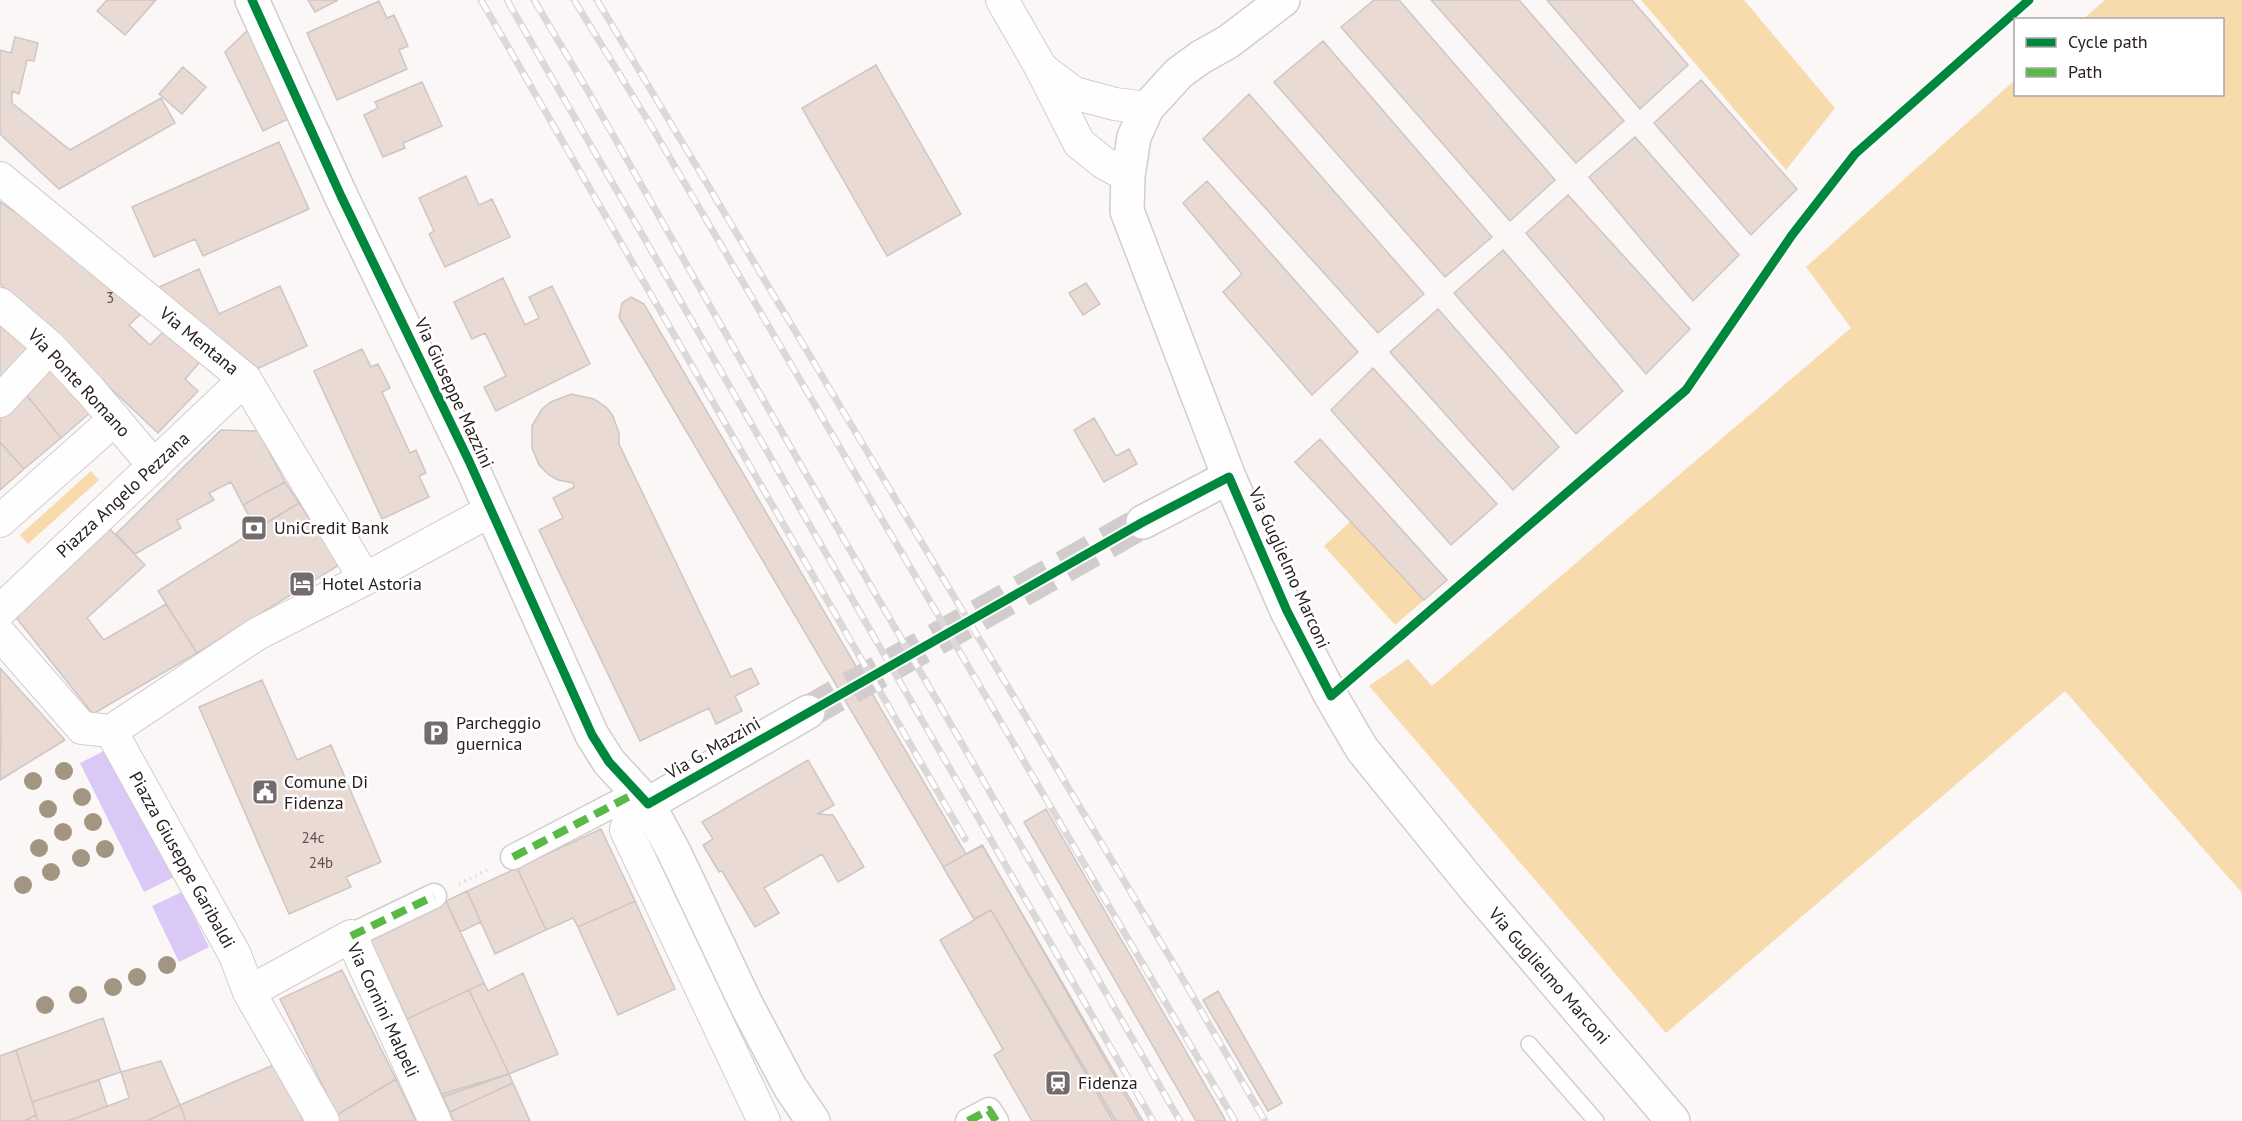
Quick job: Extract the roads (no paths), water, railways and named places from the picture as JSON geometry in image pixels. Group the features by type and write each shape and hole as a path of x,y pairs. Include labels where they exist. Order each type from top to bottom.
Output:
{"street":[{"name":"Via Giuseppe Mazzini","path":"252,0 341,196 469,461 592,735 609,762 642,799"},
{"path":"1002,0 1040,66 1079,143 1128,176"},
{"path":"1229,477 1127,210 1128,176 1134,137 1147,108 1179,74 1201,57 1228,42 1283,0"},
{"path":"1040,66 1074,93 1114,104 1147,108"},
{"name":"Via Mentana","path":"0,178 245,379 365,579"},
{"name":"Via Ponte Romano","path":"0,304 50,347 154,466"},
{"path":"0,401 50,347"},
{"name":"Piazza Angelo Pezzana","path":"0,611 245,379"},
{"path":"0,521 115,419"},
{"name":"Via Guglielmo Marconi","path":"1143,522 1229,477 1287,611 1331,696 1362,749 1473,887 1673,1121"},
{"path":"0,633 82,728 111,730 257,634 490,511"},
{"name":"Via G. Mazzini","path":"642,799 808,712"},
{"name":"Piazza Giuseppe Garibaldi","path":"111,730 235,955 249,992 323,1121"},
{"path":"513,857 642,799"},
{"path":"642,799 626,830 764,1121"},
{"path":"642,799 674,852 790,1087 813,1121"},
{"path":"351,936 434,896"},
{"name":"Via Cornini Malpeli","path":"249,992 351,936 435,1121"},
{"path":"968,1121 992,1115"}],"lane":[{"path":"1529,1044 1596,1121"}],"tunnel":[{"path":"808,712 1143,522"}],"railway":[{"path":"481,0 965,839"},
{"path":"507,0 1153,1121"},
{"path":"534,0 1180,1121"},
{"path":"574,0 650,124 1235,1121"},
{"path":"597,0 1181,976 1265,1121"}],"place":[{"name":"UniCredit Bank","path":"254,528"},
{"name":"Hotel Astoria","path":"302,584"},
{"name":"Parcheggio guernica","path":"436,733"},
{"name":"Comune Di Fidenza","path":"265,792"},
{"name":"Fidenza","path":"1058,1083"}]}
